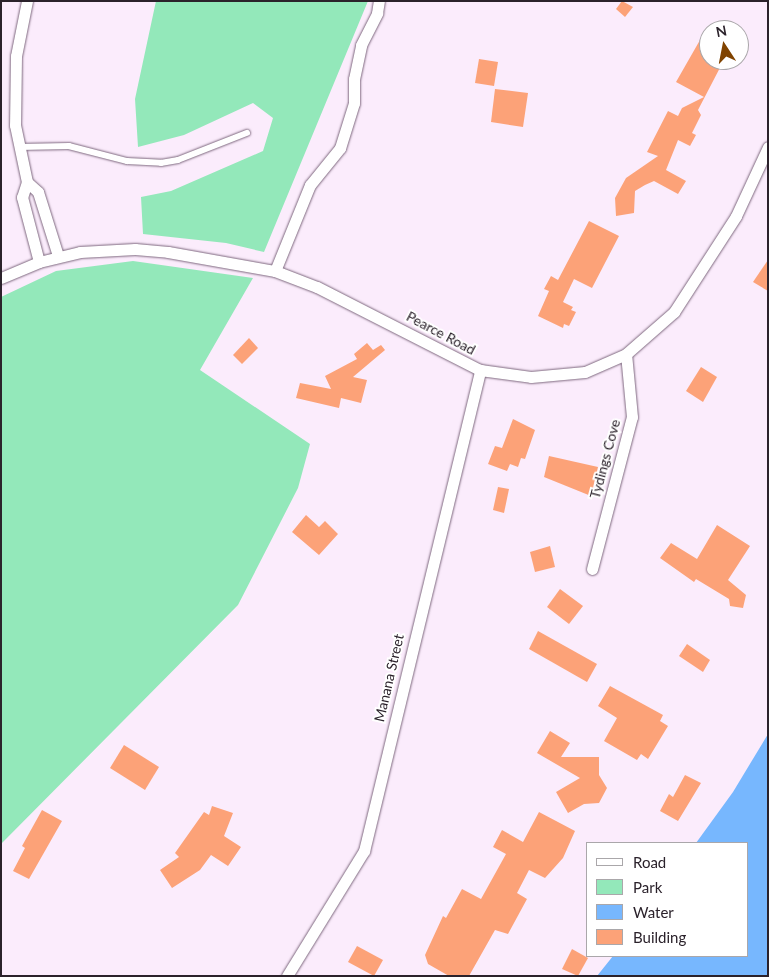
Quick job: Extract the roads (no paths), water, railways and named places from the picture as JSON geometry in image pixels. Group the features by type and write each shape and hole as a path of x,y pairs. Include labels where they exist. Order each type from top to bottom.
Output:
{"street":[{"path":"27,1 21,19 14,87 19,146 26,182 22,197 38,262"},
{"path":"275,271 310,184 340,148 354,104 354,78 361,44 377,13 379,1"},
{"name":"Pearce Road","path":"1,278 38,262 58,256 135,249 275,271 317,287 480,370 531,376 584,372 626,354 674,312 736,216 768,147"},
{"path":"26,182 38,192 58,256"},
{"name":"Tydings Cove","path":"592,569 632,416 626,354"},
{"name":"Manana Street","path":"286,976 364,851 480,370"}],"lane":[{"path":"19,146 69,146 127,161 161,163 178,160 247,133"},
{"path":"26,212 44,209"}],"water":[{"path":"768,734 768,976 597,976 612,957 749,957 749,842 697,842 733,792"}]}
